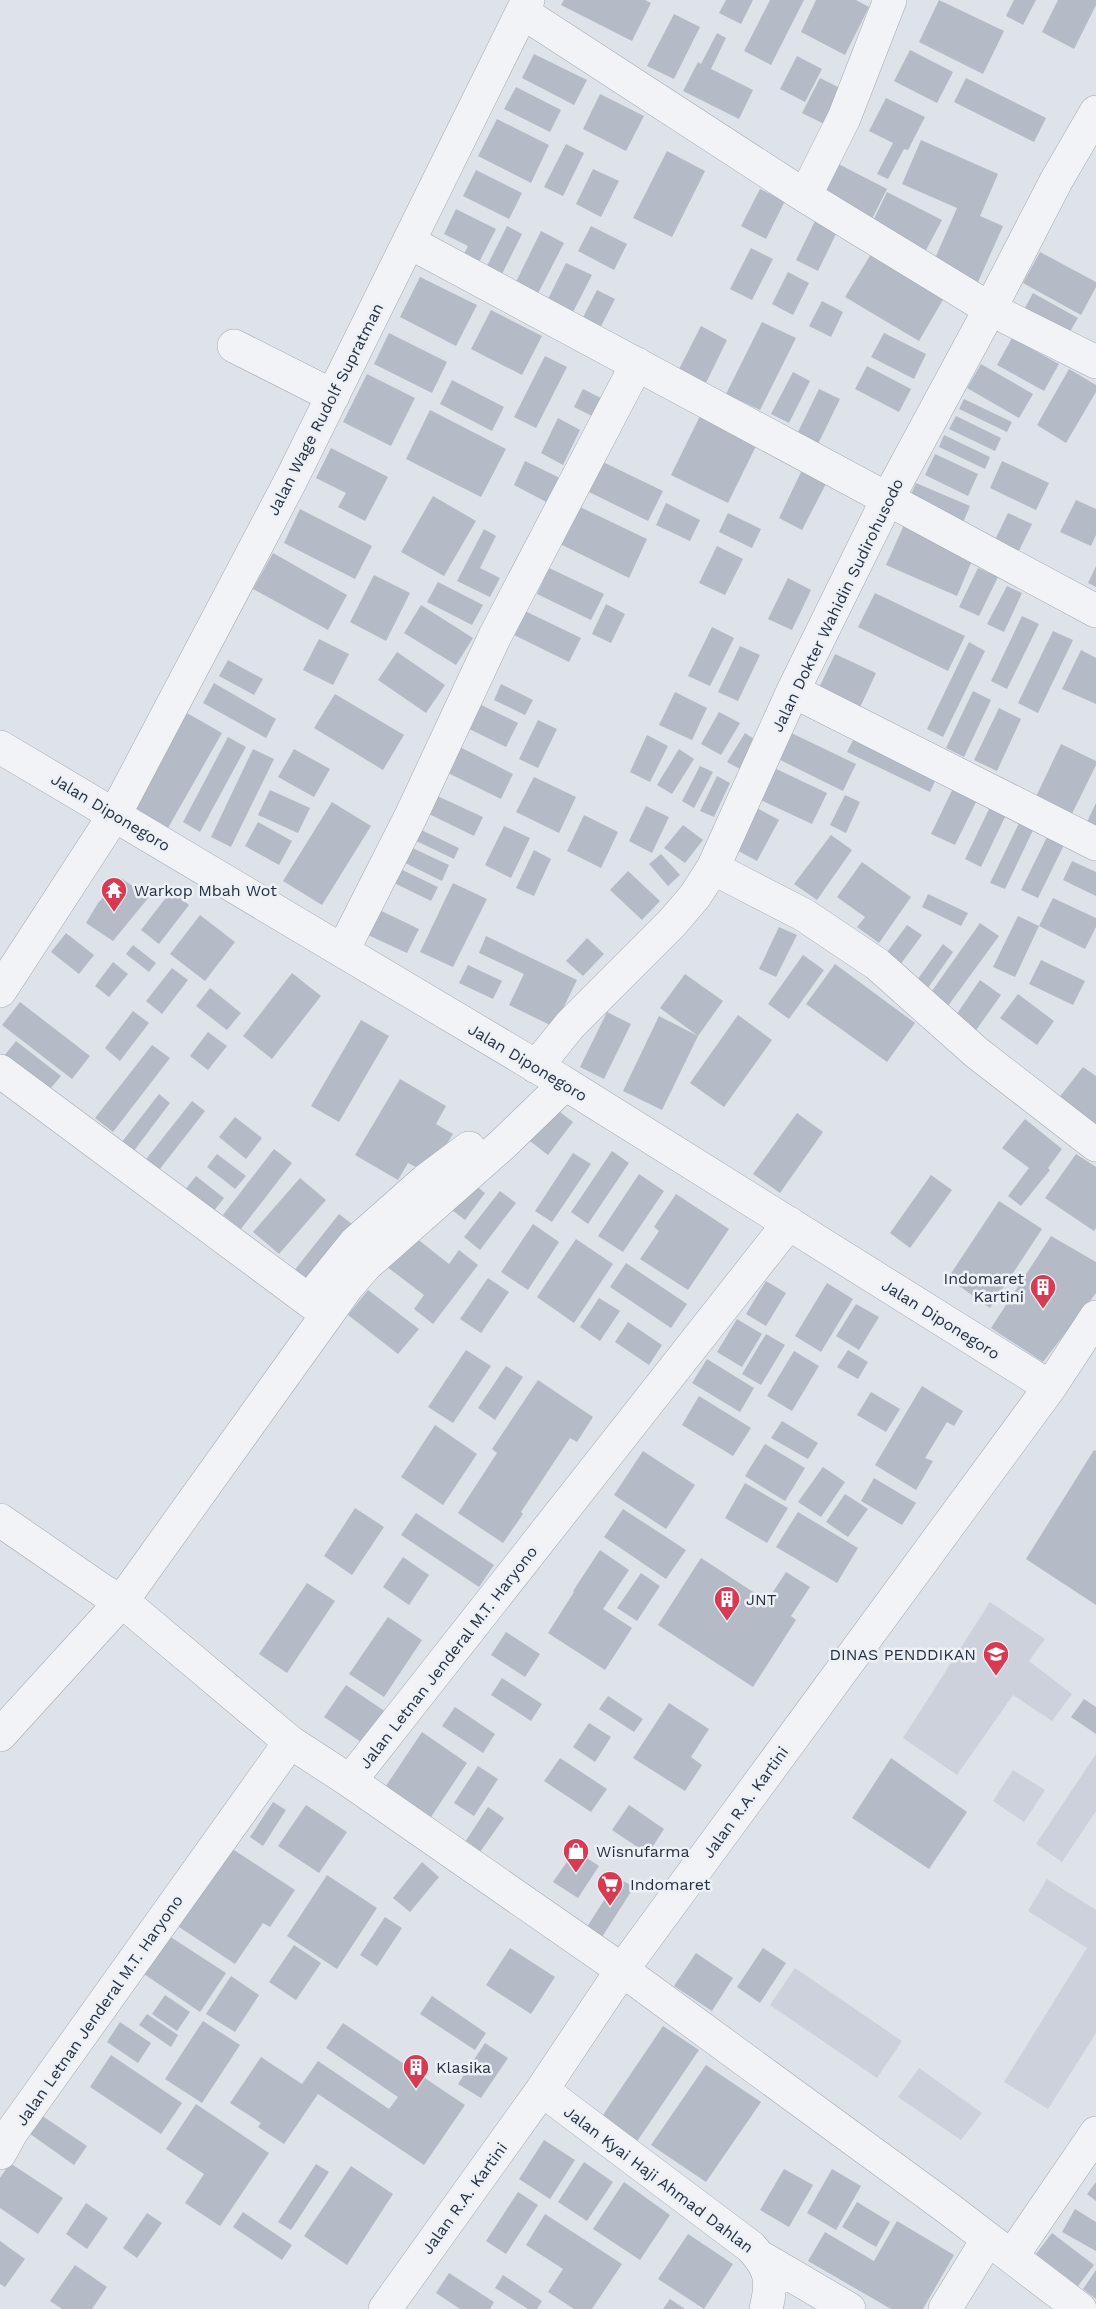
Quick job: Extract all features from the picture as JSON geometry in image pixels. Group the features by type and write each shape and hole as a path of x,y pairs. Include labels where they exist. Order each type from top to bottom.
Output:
{"street":[{"path":"805,196 844,118 890,0"},
{"path":"525,6 805,196 990,309 1096,362"},
{"name":"Jalan Wage Rudolf Supratman","path":"0,991 115,814 291,480 525,6"},
{"name":"Jalan Dokter Wahidin Sudirohusodo","path":"4,1726 114,1596 318,1307 356,1242 424,1181 458,1158 550,1075 570,1025 672,923 695,896 713,868 794,691 886,500 990,309 1056,181 1096,112"},
{"path":"409,242 1096,611"},
{"path":"234,346 333,396"},
{"path":"343,950 411,816 495,636 637,364"},
{"path":"794,691 1096,844"},
{"name":"Jalan Diponegoro","path":"0,747 550,1075 1050,1387"},
{"path":"713,868 804,915 877,964 985,1059 1096,1145"},
{"path":"0,1071 318,1307"},
{"name":"Jalan Letnan Jenderal M.T. Haryono","path":"4,2137 290,1742 350,1781 789,1223"},
{"name":"Jalan R.A. Kartini","path":"385,2309 542,2090 622,1970 1050,1387 1096,1317"},
{"path":"0,1520 114,1596 290,1742"},
{"path":"350,1781 622,1970 1000,2247 1060,2303"},
{"name":"Jalan Kyai Haji Ahmad Dahlan","path":"542,2090 751,2247 762,2258 770,2273 770,2291 766,2309"},
{"path":"945,2309 1096,2133"},
{"path":"762,2258 849,2309"}],"shaded area":[{"name":"DINAS PENDDIKAN","path":"990,1602 1045,1639 1029,1661 1072,1694 1052,1721 1013,1695 957,1775 903,1738"},
{"path":"1096,1754 1096,1811 1062,1862 1036,1844"},
{"path":"1013,1770 1045,1790 1024,1822 993,1801"},
{"path":"1047,1879 1096,1910 1096,2033 1048,2109 1004,2082 1087,1948 1028,1911"},
{"path":"795,1968 902,2041 877,2078 770,2005"},
{"path":"919,2068 982,2113 961,2140 898,2097"}],"building":[{"path":"564,0 645,0 651,3 632,41 561,5"},
{"path":"726,0 753,0 741,24 719,13"},
{"path":"770,0 804,0 771,65 744,51"},
{"path":"816,0 856,0 869,7 845,55 801,32"},
{"path":"939,0 1004,31 983,74 919,42"},
{"path":"1014,0 1036,0 1023,25 1006,16"},
{"path":"1058,0 1096,0 1096,5 1074,49 1042,32"},
{"path":"674,14 700,27 674,79 647,66"},
{"path":"717,33 726,38 711,69 753,90 739,119 683,91 698,62 701,64"},
{"path":"910,50 953,72 937,103 894,81"},
{"path":"534,54 587,80 574,105 522,78"},
{"path":"797,56 822,69 805,102 780,89"},
{"path":"820,78 848,92 830,127 802,113"},
{"path":"966,78 1046,118 1034,142 954,102"},
{"path":"516,87 561,110 550,132 504,109"},
{"path":"600,94 644,116 626,151 583,129"},
{"path":"886,98 925,117 908,150 904,149 888,179 877,174 893,143 869,131"},
{"path":"497,119 549,145 531,183 478,156"},
{"path":"921,140 998,174 980,216 1003,226 978,282 933,263 957,208 902,184"},
{"path":"566,144 584,153 563,196 544,187"},
{"path":"667,151 705,171 672,237 633,218"},
{"path":"827,158 887,189 872,219 812,189"},
{"path":"593,169 619,181 601,217 576,204"},
{"path":"476,170 522,193 509,219 463,196"},
{"path":"760,189 785,201 766,239 741,226"},
{"path":"887,192 942,220 925,252 871,225"},
{"path":"456,209 496,229 474,272 459,264 468,246 444,234"},
{"path":"815,221 837,232 818,271 796,260"},
{"path":"507,226 522,234 499,280 484,272"},
{"path":"591,226 627,244 614,270 578,251"},
{"path":"541,231 564,243 533,303 511,292"},
{"path":"751,248 773,259 752,300 730,289"},
{"path":"1040,252 1096,282 1096,287 1081,315 1023,283"},
{"path":"871,254 944,298 919,341 845,297"},
{"path":"566,263 592,275 572,314 547,301"},
{"path":"788,272 809,283 793,315 772,304"},
{"path":"420,277 477,305 456,346 400,317"},
{"path":"597,290 615,299 596,336 578,327"},
{"path":"1033,293 1078,318 1064,342 1020,317"},
{"path":"822,301 843,312 831,337 809,326"},
{"path":"491,310 542,336 522,375 471,349"},
{"path":"762,322 796,338 760,410 726,394"},
{"path":"701,326 727,340 702,391 675,377"},
{"path":"389,333 447,362 432,393 374,364"},
{"path":"884,333 926,354 914,379 871,357"},
{"path":"1012,338 1059,364 1044,391 997,365"},
{"path":"545,356 567,367 536,428 514,417"},
{"path":"981,364 1033,394 1019,418 967,388"},
{"path":"867,366 911,389 899,412 855,389"},
{"path":"1069,369 1096,385 1096,392 1066,443 1037,425"},
{"path":"793,372 810,381 789,423 771,414"},
{"path":"367,374 415,398 391,446 343,422"},
{"path":"452,380 504,407 492,431 440,404"},
{"path":"583,389 603,399 594,417 574,407"},
{"path":"819,389 840,399 818,444 797,434"},
{"path":"964,399 1012,422 1007,432 959,409"},
{"path":"430,410 506,449 481,497 406,459"},
{"path":"700,416 757,444 728,503 671,475"},
{"path":"956,416 1001,438 995,451 949,429"},
{"path":"558,418 580,430 563,465 541,453"},
{"path":"944,435 990,457 985,469 939,447"},
{"path":"331,448 388,477 365,521 338,507 346,493 316,478"},
{"path":"935,454 978,474 968,496 925,475"},
{"path":"525,461 562,479 550,504 514,485"},
{"path":"1002,461 1049,483 1036,510 990,488"},
{"path":"603,462 663,491 648,521 589,492"},
{"path":"803,468 828,480 802,530 779,518"},
{"path":"916,483 970,506 960,530 906,506"},
{"path":"433,496 476,521 444,576 401,552"},
{"path":"1076,500 1096,509 1096,535 1091,546 1060,532"},
{"path":"666,503 700,520 690,541 656,525"},
{"path":"578,506 647,539 629,578 560,544"},
{"path":"300,509 372,546 355,579 284,543"},
{"path":"728,513 761,529 752,548 719,532"},
{"path":"1008,513 1032,524 1013,563 989,552"},
{"path":"904,525 974,556 957,596 886,565"},
{"path":"484,529 496,536 480,568 500,578 490,597 457,581"},
{"path":"717,546 743,559 725,595 699,583"},
{"path":"273,553 347,595 328,630 253,589"},
{"path":"1096,566 1096,587 1088,583"},
{"path":"549,568 604,594 591,620 537,594"},
{"path":"978,568 998,577 979,616 959,607"},
{"path":"374,575 410,593 386,641 350,622"},
{"path":"788,578 811,590 792,630 768,619"},
{"path":"438,582 483,605 472,625 427,602"},
{"path":"1007,586 1022,593 1004,632 987,624"},
{"path":"875,593 965,636 948,671 858,627"},
{"path":"606,604 625,614 611,643 592,634"},
{"path":"421,605 473,638 456,665 404,633"},
{"path":"525,611 581,638 569,662 514,635"},
{"path":"1022,616 1039,624 1007,689 991,681"},
{"path":"712,627 734,638 710,686 688,676"},
{"path":"1053,631 1073,640 1038,713 1018,703"},
{"path":"319,639 349,654 333,685 303,670"},
{"path":"969,642 985,651 943,737 927,729"},
{"path":"740,646 760,655 738,701 718,692"},
{"path":"1081,650 1096,658 1096,704 1062,689"},
{"path":"397,652 445,685 426,713 378,680"},
{"path":"835,654 876,673 857,714 816,694"},
{"path":"228,660 263,679 254,695 219,676"},
{"path":"214,683 276,719 266,738 203,703"},
{"path":"501,684 533,700 525,715 494,700"},
{"path":"973,691 991,700 964,757 946,748"},
{"path":"675,692 707,708 692,740 659,725"},
{"path":"335,694 404,735 383,770 314,728"},
{"path":"471,700 518,723 506,747 459,724"},
{"path":"999,708 1021,719 997,771 974,760"},
{"path":"719,712 740,723 721,755 701,744"},
{"path":"187,713 222,733 168,828 133,809"},
{"path":"538,720 557,729 538,768 519,759"},
{"path":"859,728 941,768 930,792 847,752"},
{"path":"783,729 856,764 843,791 770,755"},
{"path":"745,733 757,741 740,769 727,762"},
{"path":"647,735 668,746 650,782 630,772"},
{"path":"228,737 246,747 200,832 183,822"},
{"path":"1061,744 1096,761 1069,820 1033,803"},
{"path":"456,745 513,774 501,799 444,771"},
{"path":"253,749 274,759 231,847 211,837"},
{"path":"294,749 330,769 314,797 278,777"},
{"path":"679,749 694,759 672,794 657,785"},
{"path":"700,766 713,772 694,808 682,801"},
{"path":"770,766 827,793 812,824 756,798"},
{"path":"717,776 730,783 714,817 700,811"},
{"path":"534,777 576,797 559,833 516,812"},
{"path":"956,782 980,794 955,845 931,834"},
{"path":"270,790 310,808 298,833 258,815"},
{"path":"433,794 483,817 474,836 425,812"},
{"path":"845,795 860,802 846,833 830,825"},
{"path":"332,802 371,826 322,905 283,881"},
{"path":"1096,803 1096,831 1085,826"},
{"path":"646,806 669,817 652,853 629,841"},
{"path":"753,806 779,820 757,861 731,847"},
{"path":"990,807 1006,815 981,867 965,859"},
{"path":"584,815 618,832 601,868 567,851"},
{"path":"1021,819 1035,826 1005,889 990,883"},
{"path":"258,822 292,841 279,865 245,846"},
{"path":"683,825 703,840 685,863 664,848"},
{"path":"504,826 530,838 511,878 485,865"},
{"path":"415,827 459,848 454,859 410,838"},
{"path":"1049,833 1066,841 1038,898 1021,890"},
{"path":"831,835 852,850 817,900 794,884"},
{"path":"406,845 449,865 442,881 399,860"},
{"path":"534,850 551,859 534,896 516,888"},
{"path":"661,854 680,875 668,886 649,864"},
{"path":"1072,861 1096,872 1096,896 1063,880"},
{"path":"862,862 911,897 879,943 857,927 865,917 837,897"},
{"path":"392,865 438,887 431,901 386,879"},
{"path":"628,871 660,901 642,920 610,890"},
{"name":"Warkop Mbah Wot","path":"121,878 149,897 113,941 86,923 98,903"},
{"path":"453,883 487,899 453,967 420,952"},
{"path":"171,891 189,905 159,944 141,930"},
{"path":"928,894 968,913 961,926 922,907"},
{"path":"1053,898 1096,918 1096,927 1085,949 1039,926"},
{"path":"369,905 419,929 407,953 357,930"},
{"path":"200,915 235,942 205,981 170,954"},
{"path":"1018,916 1039,926 1015,977 993,967"},
{"path":"980,923 999,936 945,1010 927,998"},
{"path":"907,925 922,935 900,965 885,955"},
{"path":"779,927 797,935 776,977 759,969"},
{"path":"66,933 94,955 79,974 51,952"},
{"path":"486,936 577,980 554,1027 509,1005 524,974 479,953"},
{"path":"587,938 604,954 583,976 566,961"},
{"path":"943,944 953,952 923,995 912,987"},
{"path":"133,945 156,963 149,972 126,954"},
{"path":"803,955 824,970 789,1019 768,1004"},
{"path":"1041,960 1085,981 1073,1005 1029,984"},
{"path":"113,962 128,974 109,997 95,986"},
{"path":"835,964 915,1023 887,1062 806,1004"},
{"path":"468,965 502,981 493,999 459,983"},
{"path":"172,968 188,980 162,1014 146,1001"},
{"path":"292,973 321,996 272,1059 243,1036"},
{"path":"685,974 723,1001 698,1036 660,1008"},
{"path":"980,980 1001,995 974,1033 954,1018"},
{"path":"210,988 241,1013 227,1030 196,1006"},
{"path":"1018,994 1054,1021 1037,1045 1000,1018"},
{"path":"20,1002 90,1056 72,1079 2,1025"},
{"path":"133,1011 149,1023 120,1061 105,1048"},
{"path":"607,1012 631,1024 604,1079 580,1067"},
{"path":"738,1015 772,1040 724,1107 690,1083"},
{"path":"659,1016 698,1036 662,1110 623,1091"},
{"path":"361,1020 389,1036 339,1122 311,1106"},
{"path":"208,1032 227,1046 208,1070 190,1056"},
{"path":"16,1041 61,1076 44,1096 0,1061"},
{"path":"152,1045 170,1058 113,1132 95,1118"},
{"path":"1083,1067 1096,1076 1096,1127 1058,1099"},
{"path":"400,1079 446,1106 436,1124 453,1134 429,1174 408,1163 398,1180 355,1155"},
{"path":"159,1094 170,1103 130,1156 118,1147"},
{"path":"192,1101 205,1111 156,1174 143,1163"},
{"path":"551,1105 573,1122 548,1155 526,1138"},
{"path":"797,1113 823,1132 780,1193 753,1174"},
{"path":"235,1117 262,1138 246,1159 219,1137"},
{"path":"1025,1119 1062,1149 1048,1168 1050,1170 1021,1206 1008,1196 1029,1168 1002,1148"},
{"path":"274,1149 292,1163 241,1229 223,1215"},
{"path":"612,1151 629,1163 588,1224 571,1212"},
{"path":"573,1153 591,1164 552,1222 535,1211"},
{"path":"217,1154 246,1176 235,1189 207,1167"},
{"path":"1076,1154 1096,1167 1096,1228 1094,1231 1045,1198"},
{"path":"639,1174 664,1191 623,1252 598,1236"},
{"path":"931,1175 952,1190 910,1248 890,1233"},
{"path":"196,1176 224,1198 209,1217 181,1195"},
{"path":"300,1178 326,1200 279,1254 253,1232"},
{"path":"469,1180 485,1193 465,1220 448,1207"},
{"path":"500,1191 516,1203 480,1250 464,1237"},
{"path":"676,1194 729,1229 688,1290 640,1259 659,1231 654,1227"},
{"path":"999,1201 1042,1229 990,1308 948,1278"},
{"path":"339,1214 361,1231 313,1293 290,1276"},
{"path":"533,1224 559,1242 528,1290 501,1272"},
{"path":"411,1234 449,1264 459,1250 478,1265 433,1324 414,1309 424,1295 386,1266"},
{"name":"Indomaret Kartini","path":"1051,1236 1096,1262 1096,1293 1043,1362 991,1328"},
{"path":"576,1239 613,1264 574,1323 537,1297"},
{"path":"626,1263 687,1304 671,1328 610,1287"},
{"path":"488,1278 509,1292 481,1333 460,1319"},
{"path":"766,1281 786,1293 766,1326 746,1314"},
{"path":"827,1283 853,1299 821,1352 795,1336"},
{"path":"368,1290 419,1329 398,1354 348,1315"},
{"path":"599,1298 620,1311 600,1341 580,1327"},
{"path":"856,1304 879,1317 859,1350 836,1336"},
{"path":"737,1319 762,1334 742,1367 717,1352"},
{"path":"628,1322 662,1345 649,1365 615,1342"},
{"path":"766,1334 785,1345 761,1385 742,1374"},
{"path":"466,1350 491,1366 453,1423 428,1407"},
{"path":"848,1350 868,1362 858,1379 837,1367"},
{"path":"794,1351 819,1366 792,1411 767,1396"},
{"path":"707,1359 754,1388 740,1412 692,1383"},
{"path":"506,1366 523,1377 495,1420 478,1408"},
{"path":"538,1380 593,1417 577,1442 570,1438 503,1543 458,1513 497,1453 492,1449"},
{"path":"922,1386 963,1411 954,1426 947,1422 925,1458 933,1461 916,1490 875,1465"},
{"path":"871,1392 900,1409 886,1432 857,1415"},
{"path":"699,1396 751,1428 733,1456 682,1425"},
{"path":"782,1421 818,1443 808,1459 771,1438"},
{"path":"435,1425 477,1454 443,1505 401,1477"},
{"path":"765,1444 805,1468 785,1501 745,1476"},
{"path":"1094,1450 1096,1451 1096,1605 1026,1559"},
{"path":"643,1451 695,1485 666,1529 614,1495"},
{"path":"823,1467 845,1482 821,1517 798,1502"},
{"path":"874,1478 916,1503 902,1525 861,1501"},
{"path":"745,1483 788,1508 767,1543 725,1518"},
{"path":"845,1494 868,1509 848,1537 826,1522"},
{"path":"355,1508 384,1527 352,1575 324,1556"},
{"path":"623,1509 686,1550 666,1579 604,1537"},
{"path":"798,1512 858,1548 837,1583 776,1547"},
{"path":"416,1513 494,1565 479,1587 401,1535"},
{"path":"600,1550 629,1570 603,1609 632,1628 605,1670 548,1633"},
{"path":"403,1557 429,1575 409,1605 383,1587"},
{"name":"JNT","path":"701,1558 767,1601 786,1572 810,1587 791,1616 796,1620 753,1687 658,1625"},
{"path":"641,1573 660,1586 637,1621 617,1608"},
{"path":"307,1583 335,1601 287,1673 259,1654"},
{"path":"388,1617 422,1640 384,1697 349,1674"},
{"path":"506,1632 540,1654 525,1677 491,1655"},
{"path":"502,1678 542,1704 531,1721 491,1695"},
{"path":"346,1685 389,1714 367,1746 324,1717"},
{"path":"608,1696 643,1719 634,1732 599,1709"},
{"path":"1084,1699 1096,1707 1096,1734 1071,1717"},
{"path":"669,1703 709,1729 691,1757 702,1765 685,1791 633,1758"},
{"path":"455,1707 495,1734 483,1753 442,1726"},
{"path":"589,1723 611,1737 595,1762 573,1747"},
{"path":"422,1732 467,1763 425,1826 380,1795"},
{"path":"560,1758 607,1789 591,1812 544,1781"},
{"path":"891,1758 967,1812 929,1869 852,1818"},
{"path":"478,1766 498,1779 474,1816 454,1803"},
{"path":"273,1802 286,1810 263,1846 250,1837"},
{"path":"306,1805 347,1832 319,1873 278,1846"},
{"path":"629,1805 664,1829 648,1854 612,1830"},
{"path":"488,1807 504,1818 480,1852 465,1842"},
{"path":"228,1846 295,1890 270,1927 263,1923 235,1964 176,1925"},
{"name":"Wisnufarma","path":"575,1850 599,1866 578,1898 553,1882"},
{"path":"422,1862 439,1877 410,1912 393,1898"},
{"path":"327,1875 377,1908 337,1969 287,1936"},
{"name":"Indomaret","path":"618,1878 634,1887 602,1937 587,1927"},
{"path":"385,1917 402,1928 377,1966 360,1955"},
{"path":"169,1936 226,1973 200,2012 144,1974"},
{"path":"294,1945 321,1963 296,2000 269,1982"},
{"path":"510,1948 555,1977 531,2014 486,1985"},
{"path":"763,1948 786,1963 760,2003 737,1987"},
{"path":"696,1953 733,1978 712,2011 674,1986"},
{"path":"231,1976 259,1995 235,2032 206,2014"},
{"path":"165,1995 190,2012 177,2031 152,2014"},
{"path":"432,1996 486,2033 475,2050 420,2014"},
{"path":"147,2014 178,2035 171,2047 139,2025"},
{"path":"203,2021 240,2045 202,2103 165,2079"},
{"path":"120,2022 151,2043 138,2063 107,2042"},
{"name":"Klasika","path":"343,2023 465,2105 424,2165 318,2094 284,2144 258,2127 261,2123 230,2103 261,2057 302,2084 318,2061 389,2109 398,2097 326,2048"},
{"path":"663,2026 699,2050 636,2143 601,2118"},
{"path":"485,2043 508,2058 481,2098 458,2084"},
{"path":"111,2055 182,2103 161,2134 90,2087"},
{"path":"706,2065 761,2102 706,2182 651,2145"},
{"path":"196,2104 269,2153 220,2226 185,2203 204,2174 166,2149"},
{"path":"38,2113 87,2146 74,2165 26,2131"},
{"path":"544,2140 575,2160 550,2199 519,2179"},
{"path":"584,2162 613,2182 587,2221 558,2202"},
{"path":"10,2163 63,2198 38,2234 0,2208 0,2178"},
{"path":"316,2164 329,2172 291,2230 278,2222"},
{"path":"351,2166 393,2194 347,2265 304,2236"},
{"path":"784,2169 813,2185 789,2227 760,2210"},
{"path":"832,2169 861,2186 836,2230 807,2213"},
{"path":"624,2182 670,2215 640,2260 593,2229"},
{"path":"1096,2182 1096,2201 1087,2194"},
{"path":"518,2192 538,2205 506,2254 486,2241"},
{"path":"857,2202 890,2222 876,2247 842,2227"},
{"path":"86,2203 108,2218 87,2249 66,2234"},
{"path":"1075,2209 1096,2222 1096,2251 1062,2232"},
{"path":"243,2212 292,2245 282,2260 233,2227"},
{"path":"147,2213 162,2223 137,2258 123,2248"},
{"path":"545,2214 622,2264 592,2309 574,2309 548,2292 563,2269 526,2245"},
{"path":"897,2221 954,2255 923,2309 891,2309 808,2261 825,2232 874,2261"},
{"path":"1052,2233 1094,2265 1078,2286 1036,2254"},
{"path":"688,2234 733,2264 704,2309 658,2279"},
{"path":"0,2241 25,2259 5,2287 0,2284"},
{"path":"75,2265 107,2287 92,2309 62,2309 50,2301"},
{"path":"1096,2270 1096,2299 1083,2289"},
{"path":"449,2273 494,2302 490,2309 460,2309 436,2293"},
{"path":"503,2275 542,2301 537,2309 528,2309 495,2288"},
{"path":"670,2299 685,2309 663,2309"}],"place":[{"name":"Warkop Mbah Wot","path":"114,913"},
{"name":"Indomaret Kartini","path":"1043,1310"},
{"name":"JNT","path":"727,1622"},
{"name":"DINAS PENDDIKAN","path":"996,1677"},
{"name":"Wisnufarma","path":"576,1874"},
{"name":"Indomaret","path":"610,1907"},
{"name":"Klasika","path":"416,2090"}]}
